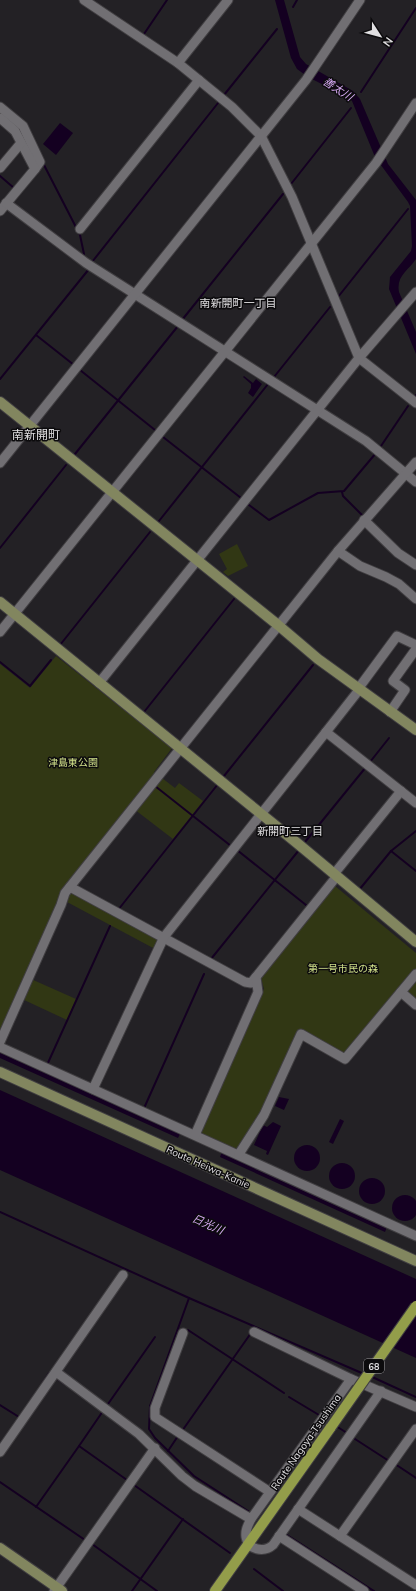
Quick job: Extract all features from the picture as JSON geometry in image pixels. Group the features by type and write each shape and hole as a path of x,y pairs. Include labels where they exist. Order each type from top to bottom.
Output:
{"main road":[{"name":"Route Nagoya-Tsushima","path":"215,1591 416,1306"}],"street":[{"path":"84,0 98,4 178,63 232,107 261,136 292,197 359,358 416,402"},
{"path":"178,63 228,0"},
{"path":"0,463 306,80 360,0"},
{"path":"80,228 199,80"},
{"path":"0,632 376,163 416,103"},
{"path":"0,107 23,126 40,162 3,207 135,294 366,441 406,472 416,482"},
{"path":"0,118 15,131 34,169"},
{"path":"0,168 21,143"},
{"path":"99,683 359,358 416,292"},
{"path":"0,402 198,560 318,659 416,730"},
{"path":"0,1042 65,893 338,551 416,462"},
{"path":"364,520 398,553 416,565"},
{"path":"338,551 360,566 392,580 416,599"},
{"path":"0,602 262,814 416,942"},
{"path":"93,1089 164,937 326,732 397,636 416,645"},
{"path":"390,712 405,690 393,681 416,649"},
{"path":"326,732 416,803"},
{"path":"70,887 245,982 251,983 401,791"},
{"path":"239,1154 264,1115 301,1034 345,1059 416,974"},
{"path":"195,1135 258,992 256,977"},
{"path":"401,992 416,1005"},
{"path":"0,1047 239,1154 416,1236"},
{"name":"Route Heiwa-Kanie","path":"0,1072 416,1261"},
{"path":"0,1452 123,1275"},
{"path":"254,1332 351,1379 416,1407"},
{"path":"183,1333 156,1408 155,1417 270,1492"},
{"path":"56,1372 139,1434 182,1476 195,1486 251,1519"},
{"path":"351,1379 251,1519 246,1529 248,1544 260,1550 268,1550 381,1391"},
{"path":"340,1536 416,1428"},
{"path":"0,1548 58,1590 155,1448"},
{"path":"298,1509 416,1585"},
{"path":"279,1536 364,1591"}],"green space":[{"path":"237,544 248,566 228,576 223,572 227,569 219,554"},
{"name":"津島東公園","path":"56,656 172,748 154,772 175,788 179,783 203,801 173,839 130,806 69,882 160,938 155,949 67,902 31,979 76,999 67,1020 22,999 0,1032 0,664 30,688"},
{"name":"第一号市民の森","path":"335,886 416,953 416,999 402,987 345,1055 300,1030 266,1106 238,1150 201,1133 201,1130 264,989 261,978"}],"water":[{"name":"善太川","path":"275,0 284,0 300,57 306,64 353,91 360,99 388,164 416,200 416,259 403,274 399,282 399,292 416,332 416,354 389,289 390,277 411,251 410,206 375,157 352,101 308,77 297,69 291,58"},
{"path":"60,123 73,133 56,155 43,144"},
{"path":"244,376 253,383 256,379 262,384 253,397 248,393 251,388 251,384 243,377"},
{"path":"0,1051 181,1132 178,1138 0,1058"},
{"name":"日光川","path":"0,1090 416,1279 416,1358 0,1170"},
{"path":"279,1097 289,1099 284,1110 275,1106"},
{"path":"340,1119 344,1121 333,1144 329,1142"},
{"path":"273,1122 281,1126 268,1155 266,1154 267,1151 254,1145 263,1125 267,1127"},
{"path":"307,1145 316,1149 320,1158 316,1167 307,1171 298,1167 294,1158 298,1149"},
{"path":"222,1151 387,1227 385,1232 220,1157"},
{"path":"342,1163 351,1167 355,1176 351,1185 342,1189 333,1185 329,1176 333,1167"},
{"path":"372,1178 381,1182 385,1191 381,1200 372,1204 363,1200 359,1191 363,1182"},
{"path":"405,1195 414,1199 418,1208 414,1217 405,1221 396,1217 392,1208 396,1199"}],"waterway":[{"path":"144,34 167,0"},
{"path":"293,7 297,0"},
{"path":"361,92 416,8"},
{"path":"224,95 277,29"},
{"path":"92,262 218,103"},
{"name":"善太川","path":"291,184 351,108"},
{"path":"44,165 80,235 84,254"},
{"path":"0,176 14,188"},
{"path":"182,320 283,194"},
{"path":"338,297 408,209"},
{"path":"0,379 89,269"},
{"path":"274,377 330,307"},
{"path":"75,454 178,326"},
{"path":"36,335 74,365"},
{"path":"80,370 155,430"},
{"path":"159,521 268,384"},
{"path":"381,446 408,406"},
{"path":"163,437 241,498"},
{"path":"249,505 269,520 318,493 344,491 376,453"},
{"path":"0,548 66,465"},
{"path":"342,492 343,496 362,515"},
{"path":"60,645 150,532"},
{"path":"144,712 234,599"},
{"path":"0,662 30,686 51,660"},
{"path":"224,776 313,665"},
{"path":"370,762 389,738"},
{"path":"305,842 366,767"},
{"path":"118,910 218,784"},
{"path":"155,786 231,846"},
{"path":"359,890 391,851 416,831"},
{"path":"237,850 306,905"},
{"path":"211,959 299,850"},
{"path":"391,851 416,871"},
{"path":"47,1065 110,926"},
{"path":"145,1106 204,974"},
{"path":"0,1212 189,1298 364,1374"},
{"path":"189,1298 150,1406 149,1429 155,1438 194,1476 248,1511"},
{"path":"188,1330 284,1393"},
{"path":"182,1431 251,1333"},
{"path":"108,1404 155,1337"},
{"path":"42,1384 49,1373 51,1374"},
{"path":"370,1376 416,1397"},
{"path":"56,1378 66,1385"},
{"path":"289,1397 319,1415"},
{"path":"0,1405 19,1417"},
{"path":"103,1411 79,1446 127,1480"},
{"path":"336,1426 347,1433"},
{"path":"168,1451 178,1436"},
{"path":"355,1439 389,1461"},
{"path":"36,1507 79,1446"},
{"path":"395,1464 416,1478"},
{"path":"0,1482 85,1540"},
{"path":"134,1485 230,1553"},
{"path":"132,1591 183,1519"},
{"path":"287,1535 374,1591"},
{"path":"92,1544 157,1591"},
{"path":"254,1569 283,1591"}],"district":[{"name":"南新開町一丁目","path":"238,303"},
{"name":"南新開町","path":"36,434"},
{"name":"新開町三丁目","path":"290,831"}]}
